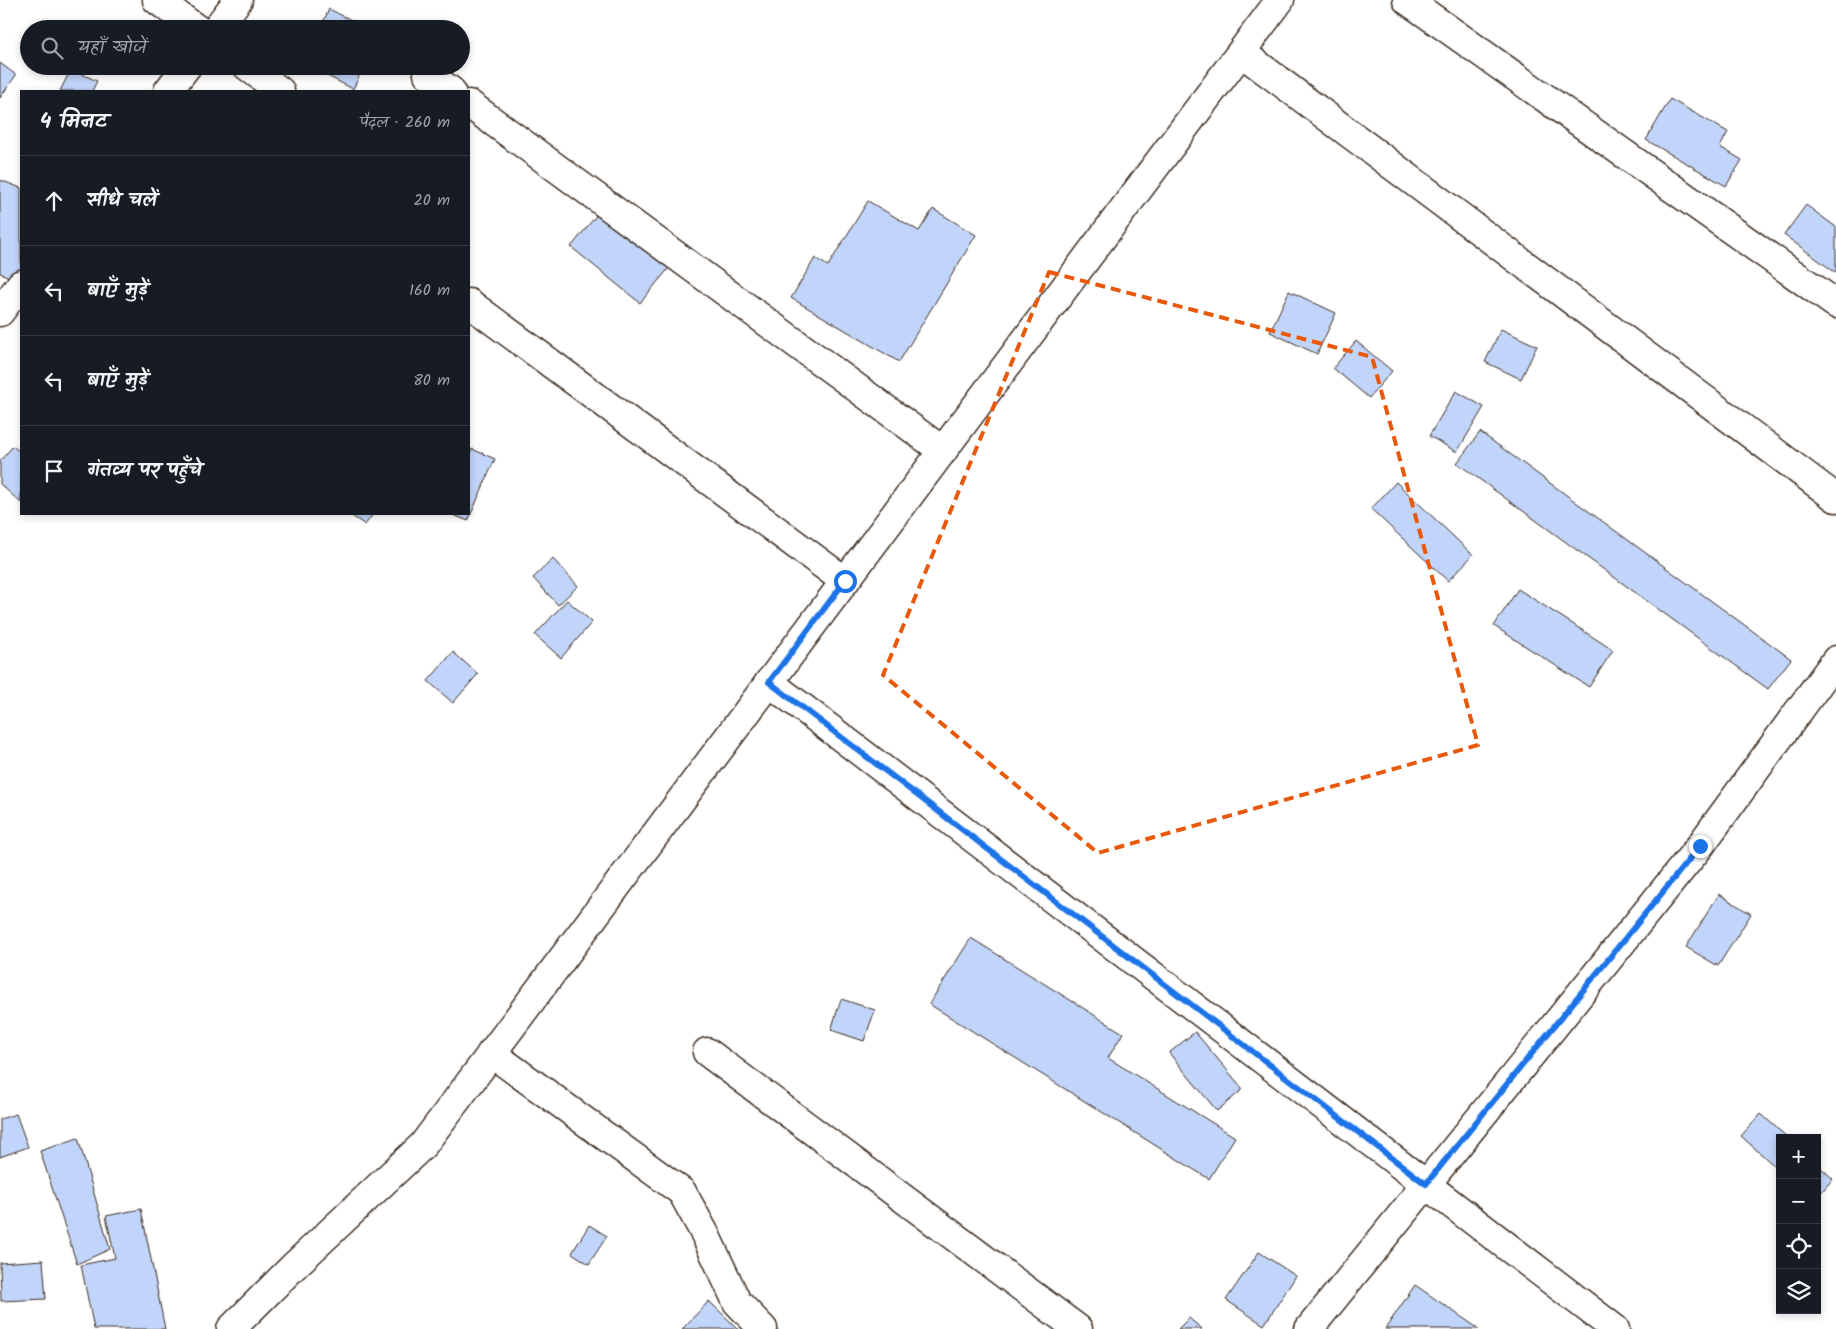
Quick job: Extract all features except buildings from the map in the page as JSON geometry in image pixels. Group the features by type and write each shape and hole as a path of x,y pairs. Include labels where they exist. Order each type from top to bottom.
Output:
{"street":[{"path":"157,0 185,20"},
{"path":"223,20 238,0"},
{"path":"231,1329 294,1266 423,1145 1280,0"},
{"path":"1407,0 1836,304"},
{"path":"1242,53 1836,498"},
{"path":"169,90 180,75"},
{"path":"259,75 279,90"},
{"path":"429,75 451,90"},
{"path":"470,105 943,451"},
{"path":"0,312 20,285"},
{"path":"470,304 845,581"},
{"path":"1309,1329 1700,846 1836,660"},
{"path":"769,682 1615,1329"},
{"path":"707,1052 1078,1329"},
{"path":"491,1054 682,1192 705,1234 737,1302 763,1329"}],"highlighted area":[{"path":"1049,272 1372,357 1478,745 1098,853 883,675"}],"route":[{"path":"845,581 769,682 1426,1184 1700,846"}]}
